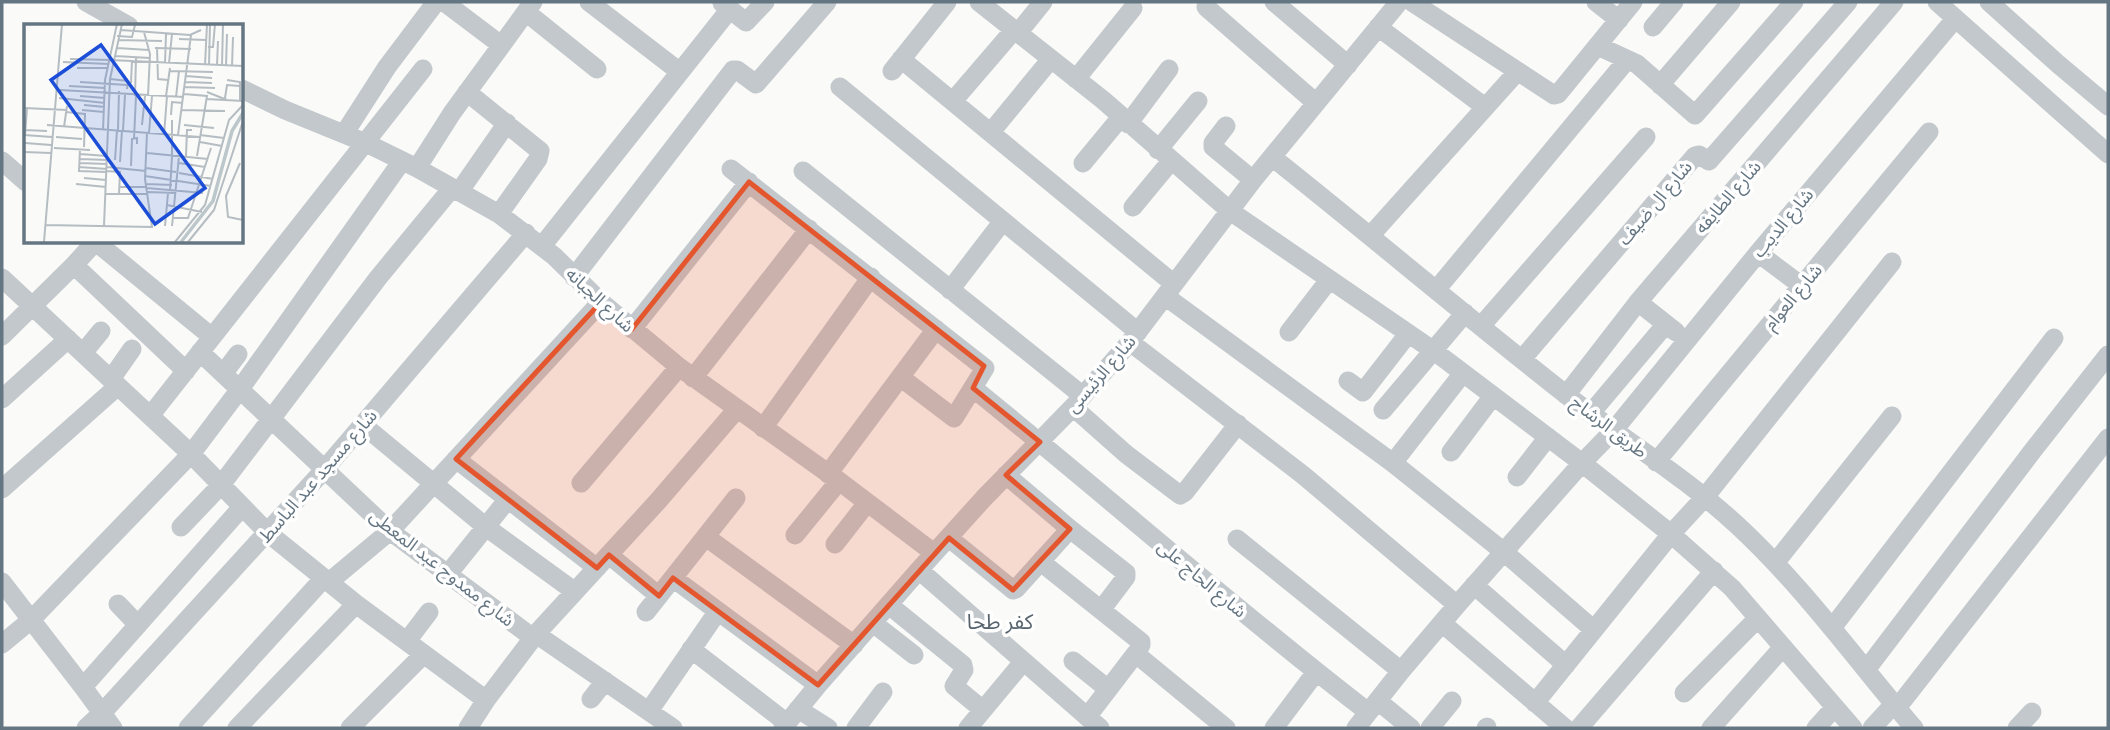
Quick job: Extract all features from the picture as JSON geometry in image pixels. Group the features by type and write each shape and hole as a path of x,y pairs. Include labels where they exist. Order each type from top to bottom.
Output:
{"street":[{"path":"86,2 125,24"},
{"path":"344,134 387,67 436,2"},
{"path":"444,2 501,45"},
{"path":"589,2 680,72"},
{"path":"542,246 732,11 749,20 765,2"},
{"path":"574,277 733,70 756,84 827,2"},
{"path":"947,2 896,65 953,102 1169,290 1281,383 1393,463 1504,552 1594,630"},
{"path":"953,102 1044,2"},
{"path":"1274,2 1348,65"},
{"name":"شارع الرئيسى","path":"789,720 934,553 1078,402 1134,337 1272,157 1399,2"},
{"path":"1412,2 1556,95 1633,2"},
{"path":"1596,2 1619,20"},
{"path":"1653,27 1674,2"},
{"path":"1660,85 1731,2"},
{"path":"1598,46 1637,64 1697,115 1794,2"},
{"name":"شارع ال ضيف","path":"1522,359 1695,156 1699,155 1709,161 1847,2"},
{"name":"شارع الطايفه","path":"1566,395 1638,302 1894,2"},
{"path":"1937,2 2108,153"},
{"path":"1989,2 2108,106"},
{"path":"989,5 1016,32 1076,79 1230,211 1434,351 1671,534 1732,588 1853,728"},
{"path":"2,644 31,620 191,454 529,7 597,69"},
{"path":"1206,7 1316,103"},
{"path":"1076,79 1133,8"},
{"name":"شارع الديب","path":"1356,728 1474,585 1614,430 1758,253 1955,19"},
{"path":"1378,27 1485,107"},
{"path":"990,132 1051,59"},
{"path":"1436,290 1627,60"},
{"path":"150,416 423,69"},
{"path":"1083,163 1169,69"},
{"path":"1370,236 1517,72"},
{"path":"839,87 1003,221 1134,337 1367,527 1457,605"},
{"name":"شارع الجبانه","path":"243,89 410,164 499,214 542,246 601,302 686,373 834,477 934,553"},
{"path":"467,92 540,151 538,159 499,214"},
{"path":"1133,207 1198,101"},
{"path":"180,527 220,485 377,278 456,190 507,124"},
{"path":"1226,126 1213,143 1213,147 1254,180"},
{"name":"شارع العوام","path":"1656,462 1929,132"},
{"path":"1481,326 1646,137"},
{"name":"طريق الرشاح","path":"1272,157 1566,395 1705,497 1737,525 1775,563 1832,628 1914,728"},
{"path":"2,160 24,180"},
{"path":"732,169 984,365 985,369 954,418 900,377"},
{"path":"803,171 950,290 1078,402 1117,446 1178,495 1185,492 1238,424"},
{"path":"632,329 749,182"},
{"path":"950,290 1003,221"},
{"path":"581,483 686,373 809,229"},
{"name":"شارع مسجد عبد الباسط","path":"86,728 108,720 526,233"},
{"path":"2,336 95,243"},
{"name":"شارع ممدوح عبد المعطى","path":"97,243 206,345 223,374 390,531 534,636 673,728"},
{"path":"1758,253 1802,286"},
{"path":"1535,703 1671,534 1705,497 1892,262"},
{"path":"74,265 186,370"},
{"path":"763,428 871,277"},
{"path":"2,278 191,454 268,533 356,604 486,700"},
{"path":"1289,332 1329,281"},
{"path":"188,728 327,580 390,531 601,302"},
{"path":"1638,302 1687,341"},
{"path":"1383,410 1465,313"},
{"path":"1591,414 1666,324"},
{"path":"795,536 900,377 936,329"},
{"path":"2,399 75,346 101,331"},
{"path":"1348,381 1363,392 1408,334"},
{"path":"1832,628 2054,338"},
{"path":"2,489 114,382 132,349"},
{"path":"223,374 238,354"},
{"path":"1867,670 2108,355"},
{"path":"1393,463 1463,373"},
{"name":"شارع الحاج على","path":"973,388 1316,671 1411,728"},
{"path":"1451,452 1493,396"},
{"path":"468,728 534,636 737,409"},
{"path":"1775,563 1892,416"},
{"path":"363,425 486,527 574,592"},
{"path":"1517,477 1548,437"},
{"path":"1872,728 1895,706 2108,438"},
{"path":"456,459 508,499 659,596"},
{"path":"1006,475 1127,574 1101,611"},
{"path":"646,612 736,498"},
{"path":"447,574 508,499"},
{"path":"835,544 867,503"},
{"path":"83,687 242,507"},
{"path":"949,538 1011,589 1017,587 1070,529"},
{"path":"706,537 854,645"},
{"path":"1237,539 1401,671"},
{"path":"919,570 1093,723 1108,689 1136,653 1141,642 1041,562"},
{"path":"1579,728 1714,571"},
{"path":"673,578 818,685"},
{"path":"1474,585 1566,664"},
{"path":"4,591 31,620 108,720"},
{"path":"118,604 138,625"},
{"path":"237,728 356,604"},
{"path":"889,605 964,666 954,686 983,710"},
{"path":"649,711 718,611"},
{"path":"407,641 429,612"},
{"path":"1684,693 1758,618"},
{"path":"873,623 914,654"},
{"path":"1442,623 1565,728"},
{"path":"1711,728 1783,647"},
{"path":"691,649 789,720 828,728"},
{"path":"1136,653 1226,728"},
{"path":"349,728 424,654"},
{"path":"1073,661 1108,689"},
{"path":"968,728 1023,662"},
{"path":"1274,728 1316,671"},
{"path":"591,699 605,681"},
{"path":"856,728 883,692"},
{"path":"1430,728 1452,701"},
{"path":"1816,728 1835,707"},
{"path":"2017,728 2032,712"}],"highlighted area":[{"path":"749,182 984,366 973,388 1040,442 1006,475 1070,529 1013,590 949,538 818,685 673,578 659,596 609,555 597,568 456,459 601,302 632,329"}],"district":[{"name":"كفر طحا","path":"1000,622"}]}
